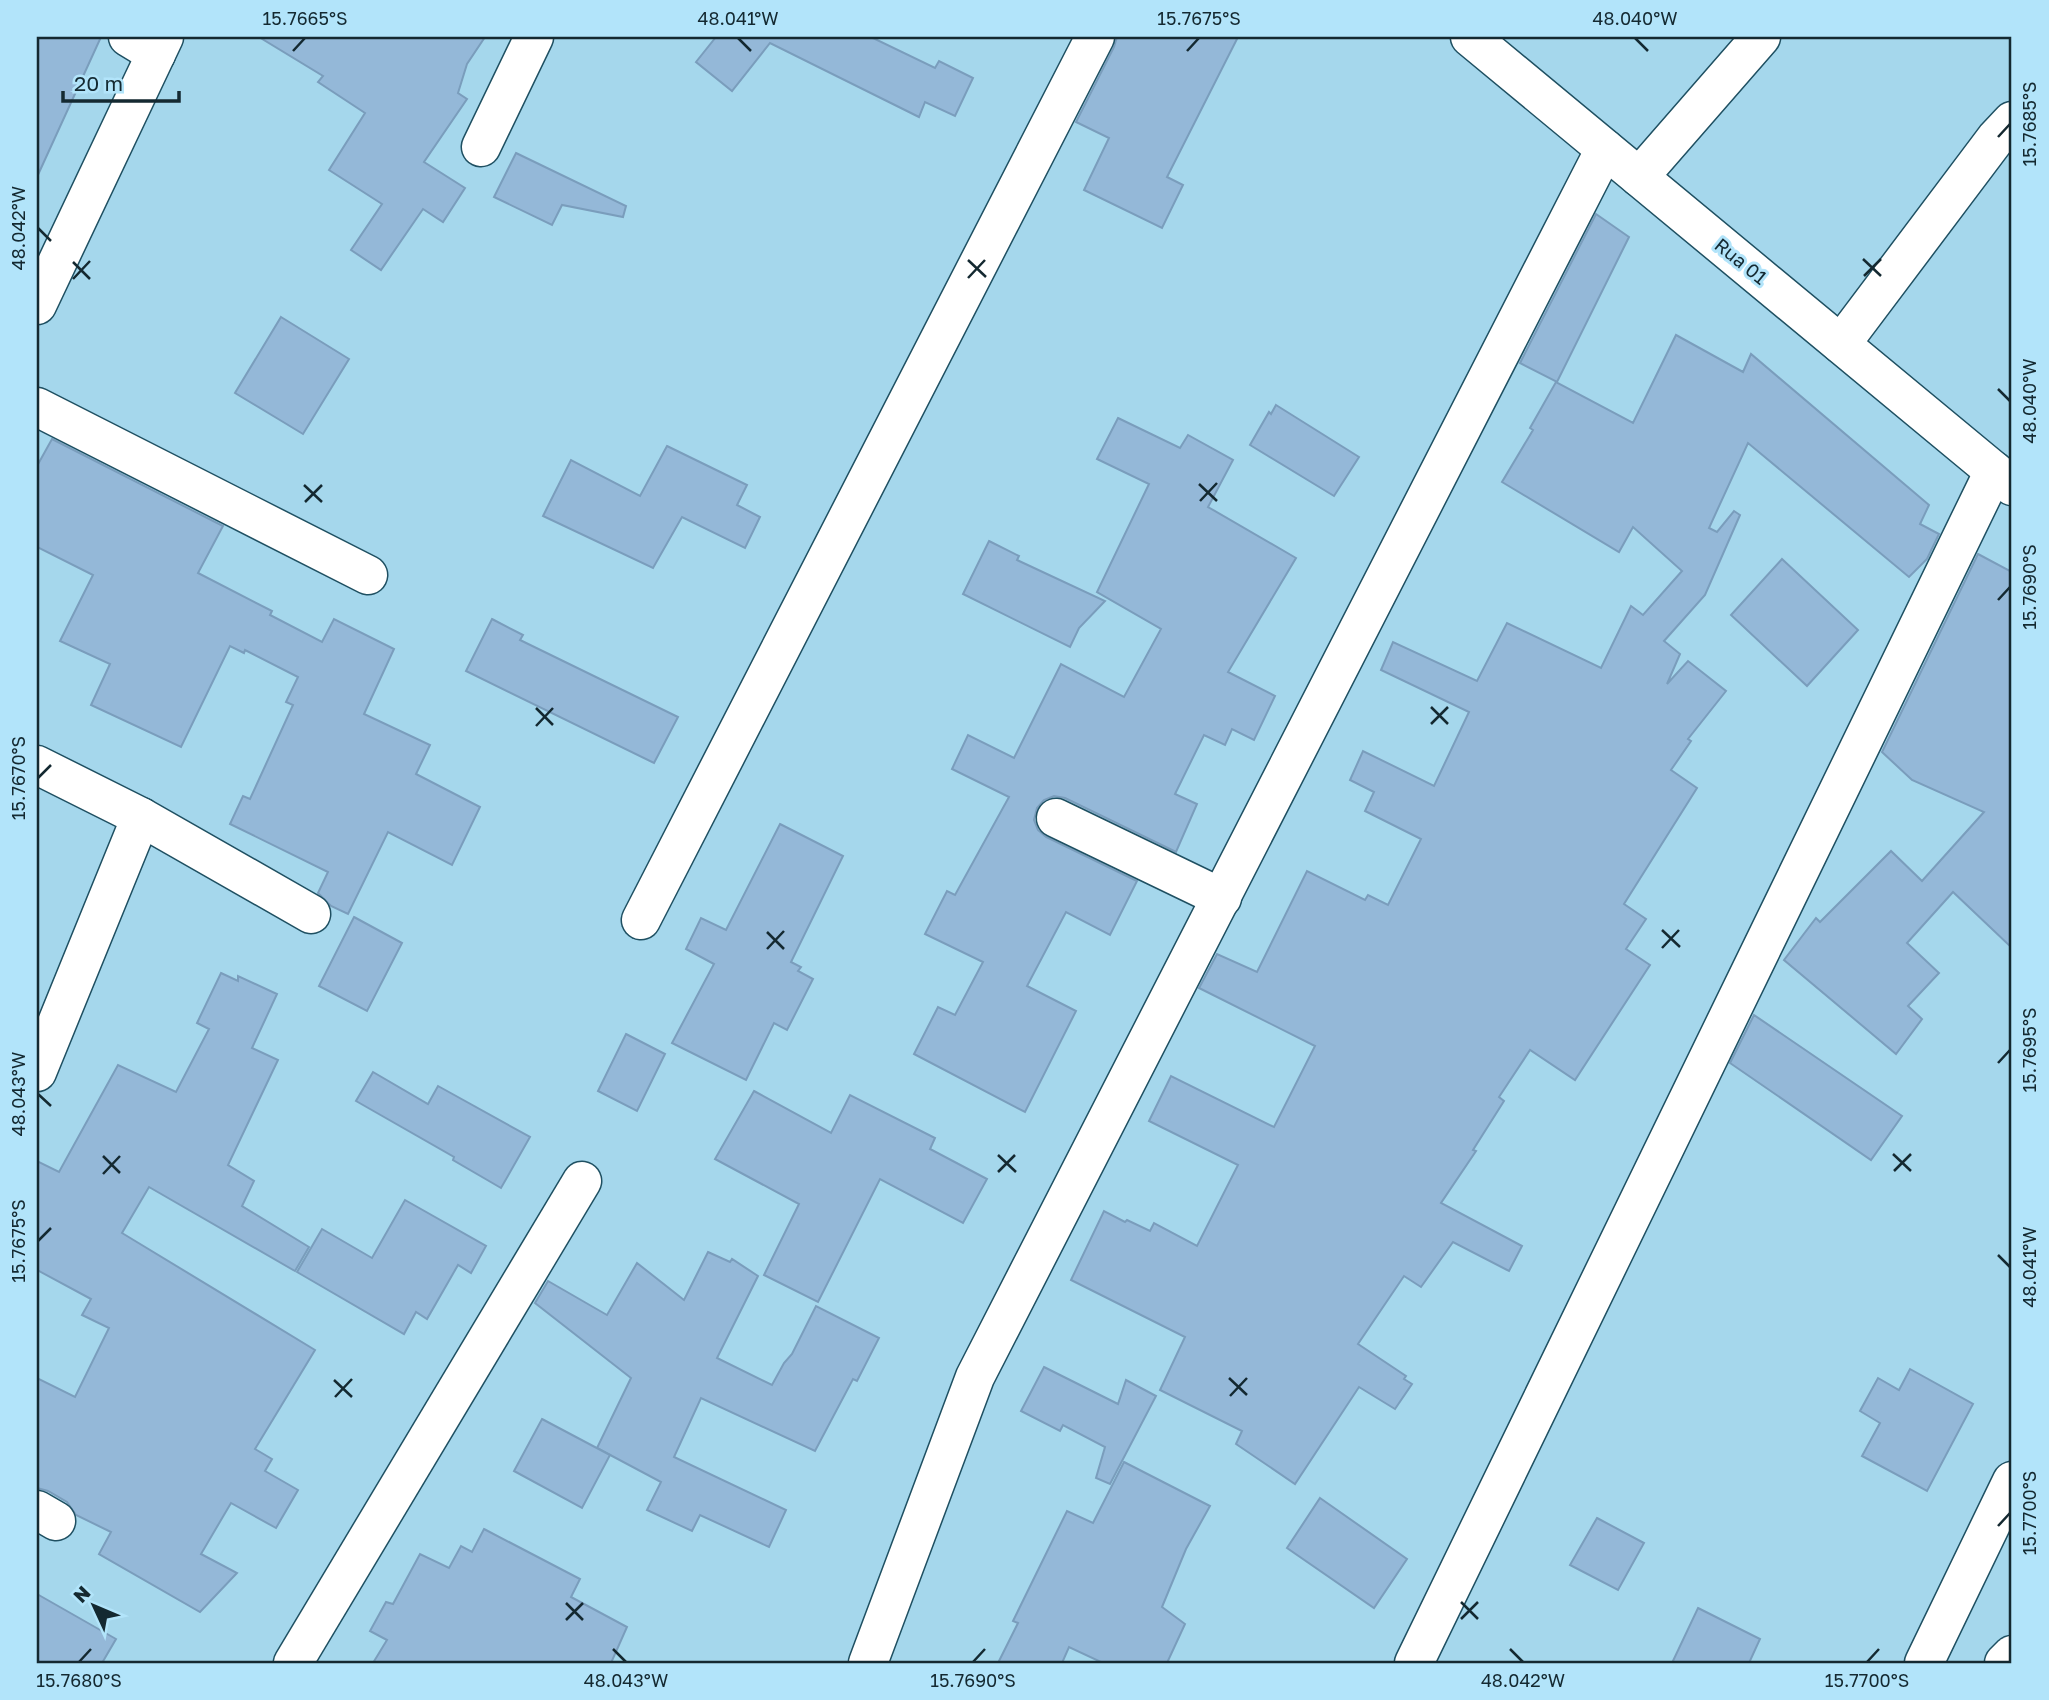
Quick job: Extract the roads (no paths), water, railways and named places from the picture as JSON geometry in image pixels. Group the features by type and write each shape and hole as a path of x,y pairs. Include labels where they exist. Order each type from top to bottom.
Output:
{"street":[{"path":"481,147 534,37"},
{"path":"641,920 1095,37"},
{"path":"1639,177 1761,37"},
{"name":"Rua 01","path":"1472,38 2003,478"},
{"path":"37,304 149,42"},
{"path":"1841,344 1996,138 2012,121"},
{"path":"867,1663 975,1377 1605,149"},
{"path":"37,407 368,575"},
{"path":"1414,1663 2003,478"},
{"path":"37,765 141,817 312,914"},
{"path":"37,1072 141,817"},
{"path":"1056,818 1222,898"},
{"path":"293,1663 582,1181"},
{"path":"1924,1663 2012,1481"},
{"path":"2004,1663 2012,1656"}]}
